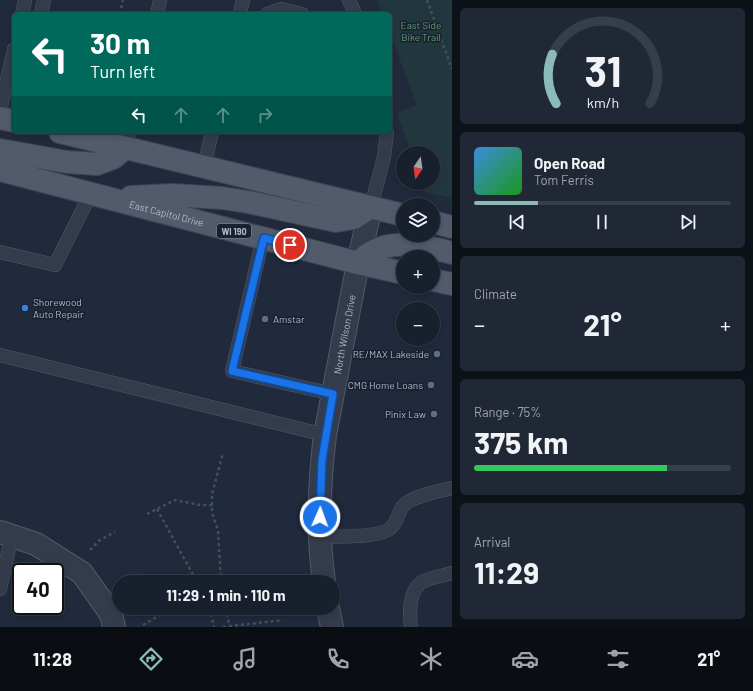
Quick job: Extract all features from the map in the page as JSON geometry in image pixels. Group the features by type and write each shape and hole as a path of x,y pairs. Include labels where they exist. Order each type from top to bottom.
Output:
{"main road":[{"path":"0,118 12,121"},
{"path":"77,134 127,140 204,167 396,213"},
{"path":"0,150 67,162 97,164 113,158 127,140"},
{"name":"East Capitol Drive","path":"0,170 358,263 396,271"},
{"path":"101,196 172,195 222,198 248,202 336,221 354,218 371,207"},
{"path":"440,224 452,227"},
{"path":"358,263 370,253 384,247 395,245 410,245 452,253"},
{"path":"440,281 452,284"}],"street":[{"name":"North Wilson Drive","path":"323,575 319,537 322,460 325,435 358,263 371,207"},
{"path":"6,534 36,544 82,573 111,614 114,627"},
{"path":"329,615 332,627"}],"lane":[{"path":"23,12 26,0"},
{"path":"41,12 44,0"},
{"path":"157,12 160,0"},
{"path":"240,12 243,0"},
{"path":"349,0 354,12"},
{"path":"273,12 281,9 294,12"},
{"path":"0,111 12,59"},
{"path":"204,167 212,134"},
{"path":"371,207 384,157 387,134"},
{"path":"0,252 55,265 101,196"},
{"path":"264,238 232,371 333,394"},
{"path":"0,355 325,435"},
{"path":"319,537 375,534 387,530 394,525 403,506 411,500 452,488"},
{"path":"0,589 6,534"},
{"path":"411,627 410,611 413,592 423,581 452,573"}],"path":[{"path":"120,12 123,0"},
{"path":"427,0 452,69"},
{"path":"221,575 218,530 212,513 212,494 223,453"},
{"path":"147,514 175,500 200,505 212,505"},
{"path":"157,510 193,575"},
{"path":"90,550 100,540 115,532"},
{"path":"134,575 138,573"},
{"path":"143,625 160,615"},
{"path":"211,615 214,627"},
{"path":"227,615 230,626"},
{"path":"223,627 283,620"}],"green space":[{"name":"East Side Bike Trail","path":"377,0 452,0 452,206 450,198 425,192 424,190 440,190 440,146 409,146 397,113 417,105 392,38 392,12 382,12"}],"place":[{"name":"Shorewood Auto Repair","path":"25,308"},
{"name":"Amstar","path":"265,319"},
{"name":"RE/MAX Lakeside","path":"437,354"},
{"name":"CMG Home Loans","path":"431,385"},
{"name":"Pinix Law","path":"434,414"}],"route":[{"path":"290,245 264,238 232,371 333,394 322,460 320,517"}]}
